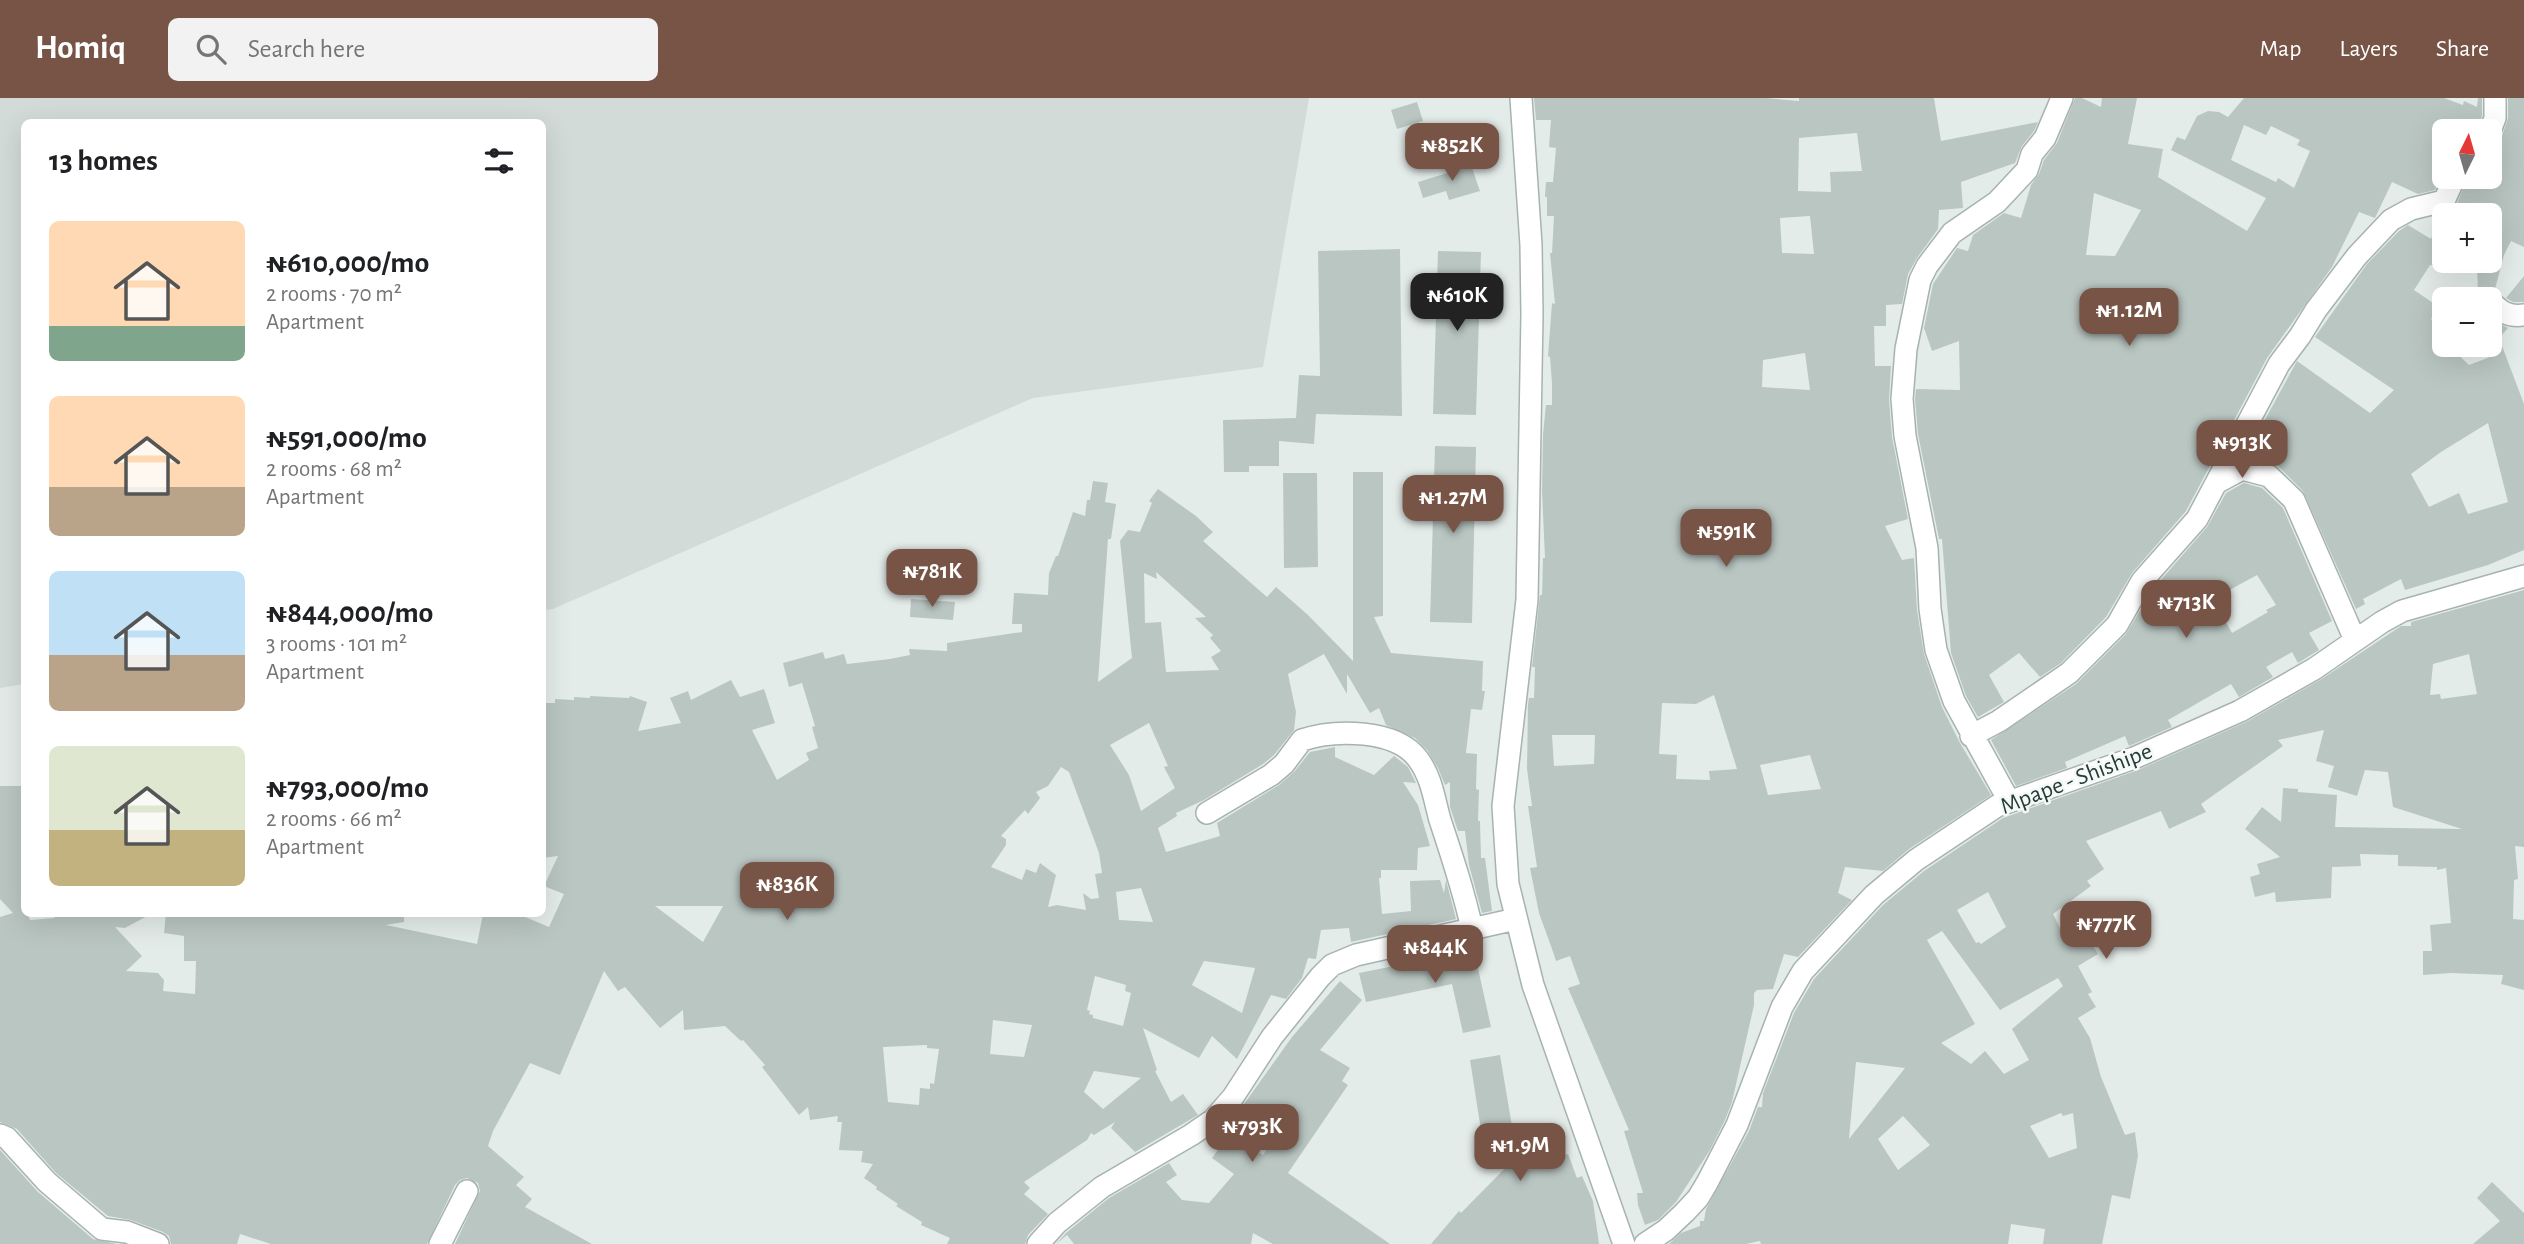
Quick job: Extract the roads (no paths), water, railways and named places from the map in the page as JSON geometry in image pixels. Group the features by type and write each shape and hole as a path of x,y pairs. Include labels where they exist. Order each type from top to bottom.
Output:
{"street":[{"path":"1521,98 1531,245 1532,314 1527,600 1503,806 1508,884 1548,1032 1590,1142 1624,1244"},
{"path":"2009,801 1971,736 1943,674 1933,633 1927,548 1905,436 1902,399 1906,349 1920,280 1927,266 1952,233 1997,202 2027,170 2032,154 2045,138 2062,98"},
{"path":"2494,119 2495,98"},
{"path":"1971,736 2069,673 2118,625 2143,581 2197,519 2279,364 2357,256 2391,220 2411,209 2444,201 2450,189"},
{"path":"2502,313 2510,316 2524,315"},
{"path":"2218,482 2242,469 2269,476 2294,500 2356,640"},
{"name":"Mpape - Shishipe","path":"1645,1244 1666,1230 1685,1212 1707,1183 1737,1125 1782,1007 1803,971 1874,894 1916,860 1997,806 2134,758 2240,711 2314,669 2402,611 2524,576"},
{"path":"1207,813 1271,775 1302,740 1322,735 1347,734 1387,737 1404,746 1418,759 1427,775 1461,881 1472,929"},
{"path":"1038,1244 1057,1223 1102,1187 1213,1120 1233,1097 1272,1037 1332,965 1356,955 1516,919"},
{"path":"0,1135 7,1138 47,1182 102,1229 127,1232 158,1244"},
{"path":"440,1244 467,1191"}]}
